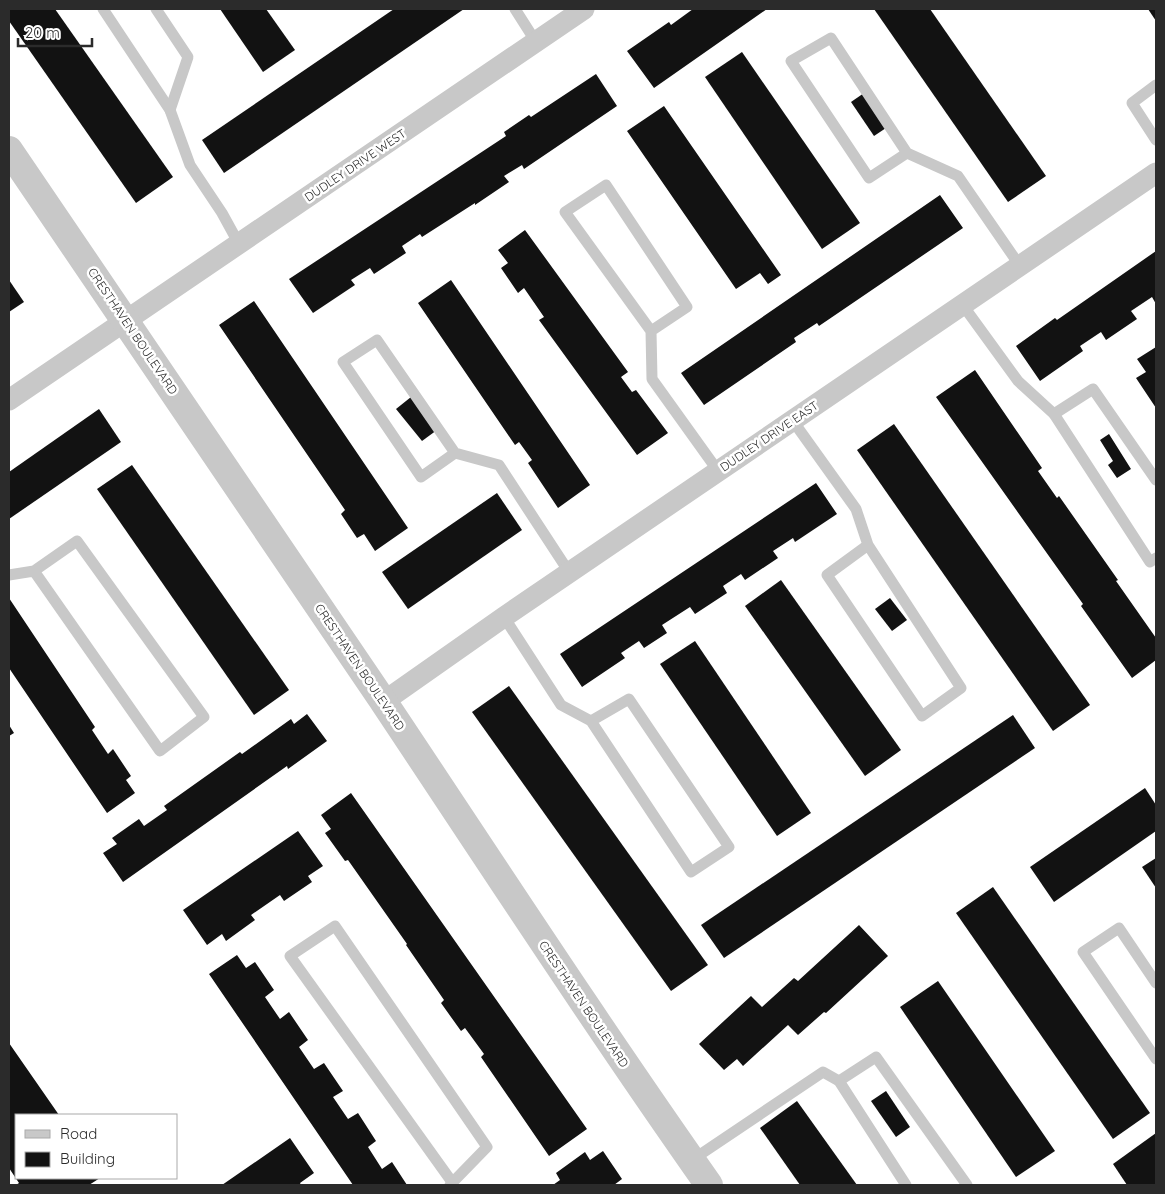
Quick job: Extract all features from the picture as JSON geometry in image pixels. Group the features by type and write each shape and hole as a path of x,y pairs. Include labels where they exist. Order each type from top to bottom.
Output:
{"street":[{"name":"DUDLEY DRIVE WEST","path":"10,397 584,9"},
{"name":"CRESTHAVEN BOULEVARD","path":"9,150 126,319 620,1058 709,1185"},
{"name":"DUDLEY DRIVE EAST","path":"383,702 569,572 1156,173"}],"lane":[{"path":"103,9 170,110 190,165 222,213 239,244"},
{"path":"156,9 188,57 170,110"},
{"path":"515,9 536,42"},
{"path":"907,153 869,178 791,61 831,38 907,153 958,176 1020,266"},
{"path":"1156,85 1132,104 1156,140"},
{"path":"651,331 687,307 606,185 565,212 651,331 652,379 718,471"},
{"path":"962,304 1018,381 1054,414 1150,562 1156,558"},
{"path":"455,452 421,477 343,362 377,340 455,452 499,465 569,572"},
{"path":"1054,414 1093,389 1156,480"},
{"path":"792,421 856,509 868,545 961,688 922,716 827,575 868,545"},
{"path":"9,575 34,571 77,541 204,717 160,751 34,571"},
{"path":"504,617 561,704 591,721 691,872 729,847 629,700 591,721"},
{"path":"334,926 487,1148 451,1184 290,956 334,926"},
{"path":"1156,983 1119,928 1084,952 1156,1059"},
{"path":"839,1081 876,1057 967,1185"},
{"path":"691,1160 823,1072 839,1081 906,1185"}],"building":[{"path":"9,9 55,9 173,177 136,203 9,21"},
{"path":"220,9 266,9 295,50 263,72"},
{"path":"394,9 464,9 224,173 202,140"},
{"path":"693,9 767,9 654,88 627,51 669,22 671,25"},
{"path":"874,9 930,9 1046,176 1008,202"},
{"path":"1148,9 1156,9 1156,21"},
{"path":"742,52 860,223 822,249 705,77"},
{"path":"596,74 617,106 524,169 522,165 504,176 509,182 475,205 475,203 422,237 420,234 402,246 406,253 374,274 370,268 351,280 355,285 313,313 289,279 506,136 504,132 529,115 531,117"},
{"path":"864,93 886,128 874,136 851,102"},
{"path":"664,106 781,275 768,284 760,273 736,289 627,131"},
{"path":"940,195 963,228 819,326 817,323 794,338 796,342 704,405 681,373"},
{"path":"525,230 628,372 621,377 632,392 636,390 668,433 637,455 539,320 544,317 524,288 518,293 501,268 508,263 498,250"},
{"path":"1156,251 1156,304 1152,297 1131,311 1137,319 1106,340 1101,332 1080,346 1083,351 1040,381 1016,346 1055,318 1057,320"},
{"path":"9,280 24,302 9,312"},
{"path":"451,280 590,485 558,508 528,463 532,460 519,442 515,445 418,303"},
{"path":"254,301 408,528 375,551 364,534 357,538 341,514 345,510 219,325"},
{"path":"1156,347 1156,408 1136,378 1146,372 1137,359"},
{"path":"975,370 1042,468 1038,471 1057,498 1059,496 1156,638 1156,660 1132,678 1081,606 1083,604 936,397"},
{"path":"411,397 437,430 422,441 396,409"},
{"path":"99,409 121,442 9,519 9,472"},
{"path":"894,424 1090,705 1053,731 857,450"},
{"path":"1109,434 1131,469 1117,478 1108,465 1113,461 1100,440"},
{"path":"132,465 289,690 254,715 97,489"},
{"path":"816,483 837,514 795,542 793,538 773,551 778,558 745,580 741,574 723,586 727,593 695,614 690,607 662,625 667,633 644,648 639,641 621,653 625,658 582,687 560,654"},
{"path":"497,493 522,530 408,609 382,572"},
{"path":"781,580 901,750 865,776 745,606"},
{"path":"9,598 95,727 92,730 108,754 113,749 131,776 126,780 135,793 107,813 9,668"},
{"path":"890,598 907,620 892,631 875,609"},
{"path":"695,641 811,813 777,836 660,664"},
{"path":"509,686 708,965 671,991 472,712"},
{"path":"307,714 327,741 288,769 287,766 123,882 103,853 117,844 112,838 139,819 144,826 167,810 164,806 240,752 242,754 291,719 294,724"},
{"path":"1013,715 1035,748 724,958 701,925"},
{"path":"9,725 14,733 9,736"},
{"path":"1145,788 1156,805 1156,831 1054,902 1030,867"},
{"path":"351,793 587,1129 549,1156 481,1057 484,1054 465,1028 461,1031 441,1003 444,1000 407,944 348,860 345,861 325,833 331,829 321,815"},
{"path":"298,831 323,866 308,876 312,882 284,901 280,895 251,915 255,920 226,941 222,934 207,945 183,910"},
{"path":"1156,858 1156,888 1142,867"},
{"path":"993,887 1150,1113 1113,1139 956,913"},
{"path":"859,925 888,956 826,1013 824,1012 798,1035 788,1025 743,1066 737,1059 724,1070 699,1044 751,996 762,1007 794,978 798,981"},
{"path":"237,955 246,968 255,962 274,990 265,997 280,1019 289,1012 308,1040 299,1047 314,1069 324,1063 343,1091 333,1097 348,1119 358,1113 376,1141 368,1147 382,1169 392,1162 407,1185 353,1185 209,974"},
{"path":"938,981 1055,1151 1016,1177 900,1007"},
{"path":"9,1043 58,1114 15,1114 15,1177 9,1168"},
{"path":"886,1091 910,1127 896,1137 871,1101"},
{"path":"797,1101 857,1185 800,1185 760,1128"},
{"path":"1156,1133 1156,1185 1127,1185 1113,1164"},
{"path":"290,1138 314,1173 300,1183 301,1185 222,1185"},
{"path":"603,1151 622,1179 614,1185 553,1185 560,1180 556,1173 585,1152 590,1160"},
{"path":"16,1179 98,1179 89,1185 16,1185 19,1183"}]}
